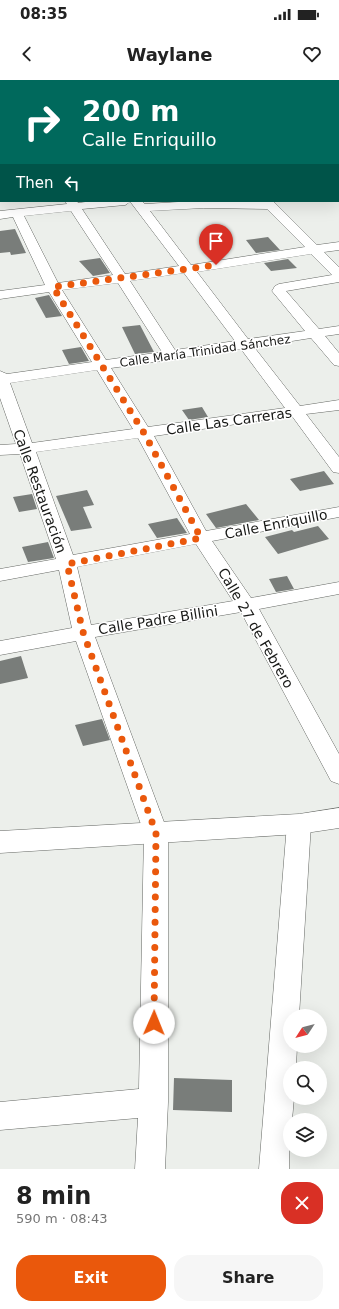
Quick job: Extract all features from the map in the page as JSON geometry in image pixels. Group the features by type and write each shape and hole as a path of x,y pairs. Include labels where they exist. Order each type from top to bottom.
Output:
{"main road":[{"path":"0,842 299,824 339,818"}],"street":[{"path":"0,214 17,213 73,204 108,202"},
{"path":"73,204 122,277 172,356"},
{"path":"139,205 270,205 314,249 339,277"},
{"path":"139,205 339,468"},
{"name":"Calle 27 de Febrero","path":"17,213 53,287 144,433 201,538 247,606 339,775"},
{"path":"0,295 339,246"},
{"path":"339,277 284,286 279,291 339,362"},
{"name":"Calle María Trinidad Sánchez","path":"0,378 172,356 339,330"},
{"name":"Calle Restauración","path":"0,378 67,564 83,632 156,833 153,1102 150,1169"},
{"name":"Calle Las Carreras","path":"0,450 25,449 339,405"},
{"name":"Calle Enriquillo","path":"0,575 67,564 339,512"},
{"name":"Calle Padre Billini","path":"0,648 83,632 247,606 339,588"},
{"path":"274,1169 299,824"},
{"path":"0,1116 153,1102"}],"building":[{"path":"15,229 26,253 11,255 10,252 0,253 0,231"},
{"path":"268,237 280,250 256,253 246,240"},
{"path":"100,258 110,273 93,276 79,261"},
{"path":"288,259 297,268 271,271 264,263"},
{"path":"49,295 62,316 46,318 35,298"},
{"path":"140,325 154,352 135,354 122,327"},
{"path":"81,347 89,361 69,364 62,350"},
{"path":"202,407 208,417 189,420 182,410"},
{"path":"324,471 334,484 300,491 290,479"},
{"path":"87,490 94,505 83,507 92,528 71,531 56,496"},
{"path":"32,494 37,509 19,512 13,497"},
{"path":"246,504 259,520 216,528 206,514"},
{"path":"177,518 187,533 157,538 148,524"},
{"path":"318,526 329,539 278,554 265,537 292,530 294,532"},
{"path":"48,542 54,558 28,562 22,547"},
{"path":"287,576 294,589 276,592 269,579"},
{"path":"21,656 28,678 0,684 0,661"},
{"path":"102,719 110,740 83,746 75,725"},
{"path":"174,1078 232,1080 232,1112 173,1110"}],"route":[{"path":"154,1023 156,833 83,632 67,564 201,538 144,433 53,287 216,265"}]}
